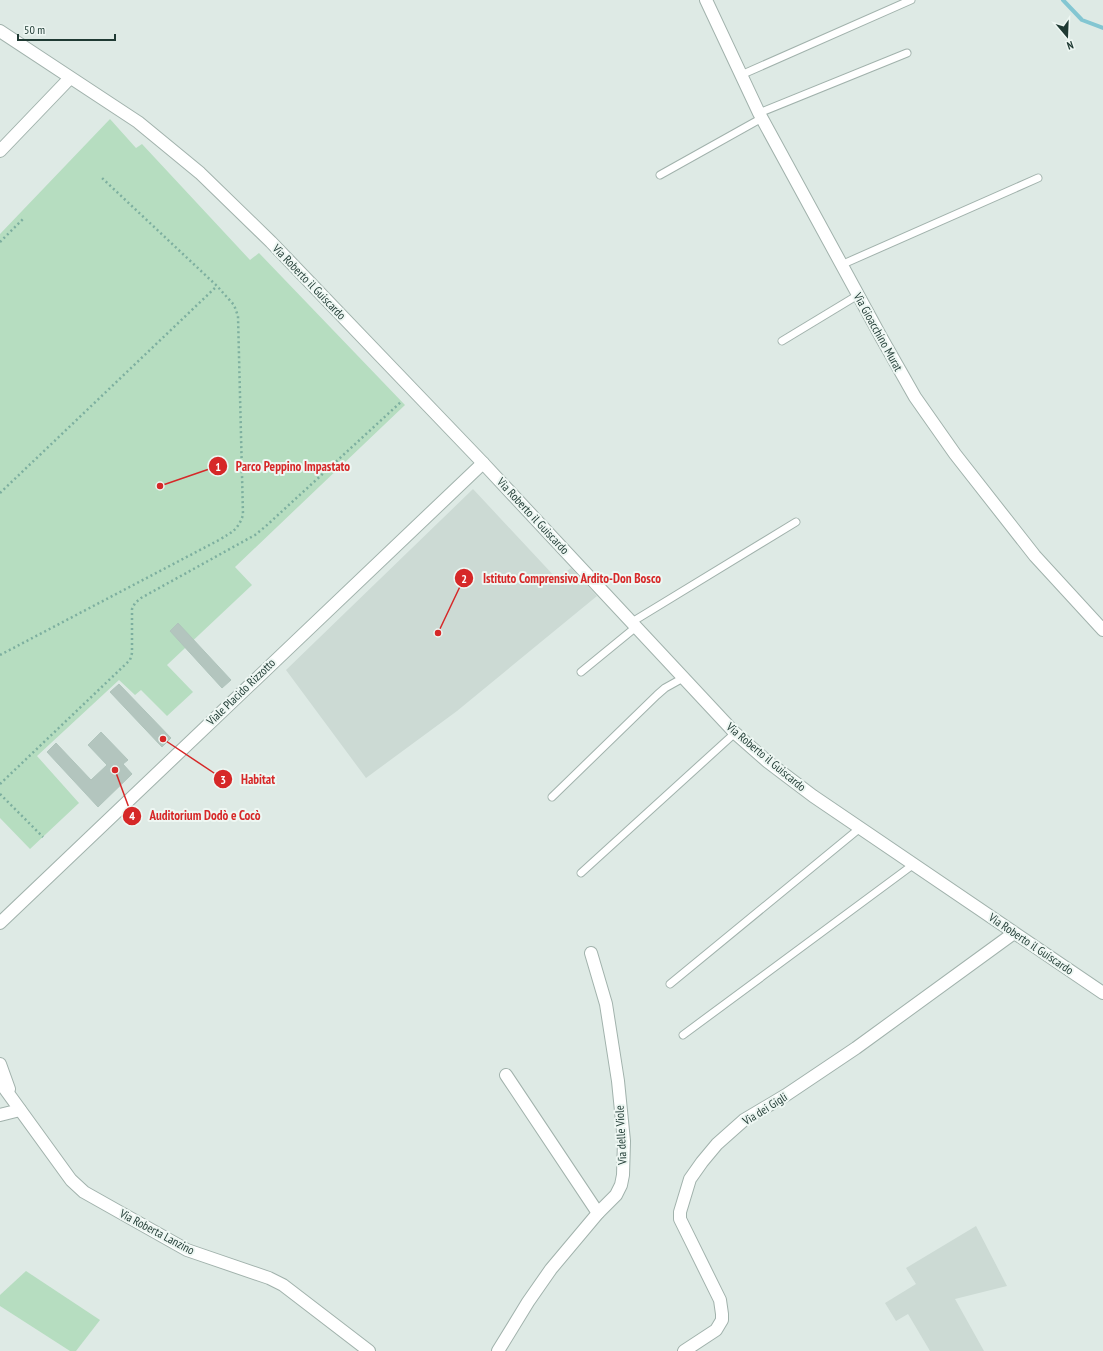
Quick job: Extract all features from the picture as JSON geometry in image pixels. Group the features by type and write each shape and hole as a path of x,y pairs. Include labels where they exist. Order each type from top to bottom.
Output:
{"street":[{"name":"Via Gioacchino Murat","path":"706,0 761,116 841,265 915,397 955,454 1035,556 1103,630"},
{"name":"Via Roberto il Guiscardo","path":"0,31 138,122 200,173 271,242 483,463 735,733 768,762 813,796 1103,993"},
{"path":"0,151 70,78"},
{"name":"Viale Placido Rizzotto","path":"0,923 483,463"},
{"name":"Via dei Gigli","path":"684,1351 712,1334 722,1320 720,1300 680,1219 680,1212 690,1179 702,1162 717,1144 744,1120 786,1095 856,1048 1014,933"},
{"name":"Via delle Viole","path":"498,1351 528,1302 551,1269 598,1212 616,1195 621,1184 623,1175 624,1141 618,1081 606,1004 591,953"},
{"name":"Via Roberta Lanzino","path":"0,1064 17,1106"},
{"path":"506,1075 598,1212"},
{"name":"Via Roberta Lanzino","path":"0,1082 71,1180 84,1192 187,1250 269,1278 283,1285 369,1351"},
{"path":"0,1115 17,1106"}],"lane":[{"path":"741,75 911,0"},
{"path":"660,174 761,116 907,53"},
{"path":"841,265 1038,178"},
{"path":"782,341 858,295"},
{"path":"581,672 634,624 796,522"},
{"path":"552,797 657,695 665,688 683,678"},
{"path":"581,873 735,733"},
{"path":"670,984 860,828"},
{"path":"683,1035 914,864"}],"path":[{"path":"0,654 219,540 234,531 239,525 243,515 238,316 234,305 217,286 102,178"},
{"path":"0,242 23,219"},
{"path":"0,493 217,286"},
{"path":"0,784 130,660 132,653 132,609 135,603 255,535 402,401"},
{"path":"0,794 43,837"}],"shaded area":[{"path":"473,489 557,579 571,568 597,596 457,711 366,778 286,670"},
{"path":"976,1226 1007,1286 955,1299 984,1351 930,1351 908,1314 896,1321 885,1303 916,1284 906,1268"}],"green space":[{"path":"110,119 136,148 142,144 250,260 259,253 405,405 235,567 252,585 167,665 193,692 167,716 141,690 135,695 119,680 37,756 79,803 30,849 0,818 0,234"},
{"path":"26,1271 100,1320 76,1351 70,1351 0,1306 0,1295"}],"building":[{"path":"178,623 231,680 222,688 170,631"},
{"path":"119,684 171,738 162,747 110,692"},
{"path":"101,732 128,760 123,764 132,774 98,807 47,752 56,743 91,780 107,765 88,745"}],"waterway":[{"path":"1063,0 1082,20 1103,28"}],"place":[{"name":"Parco Peppino Impastato","path":"160,486"},
{"name":"Istituto Comprensivo Ardito-Don Bosco","path":"438,633"},
{"name":"Habitat","path":"163,739"},
{"name":"Auditorium Dodò e Cocò","path":"115,770"}]}
